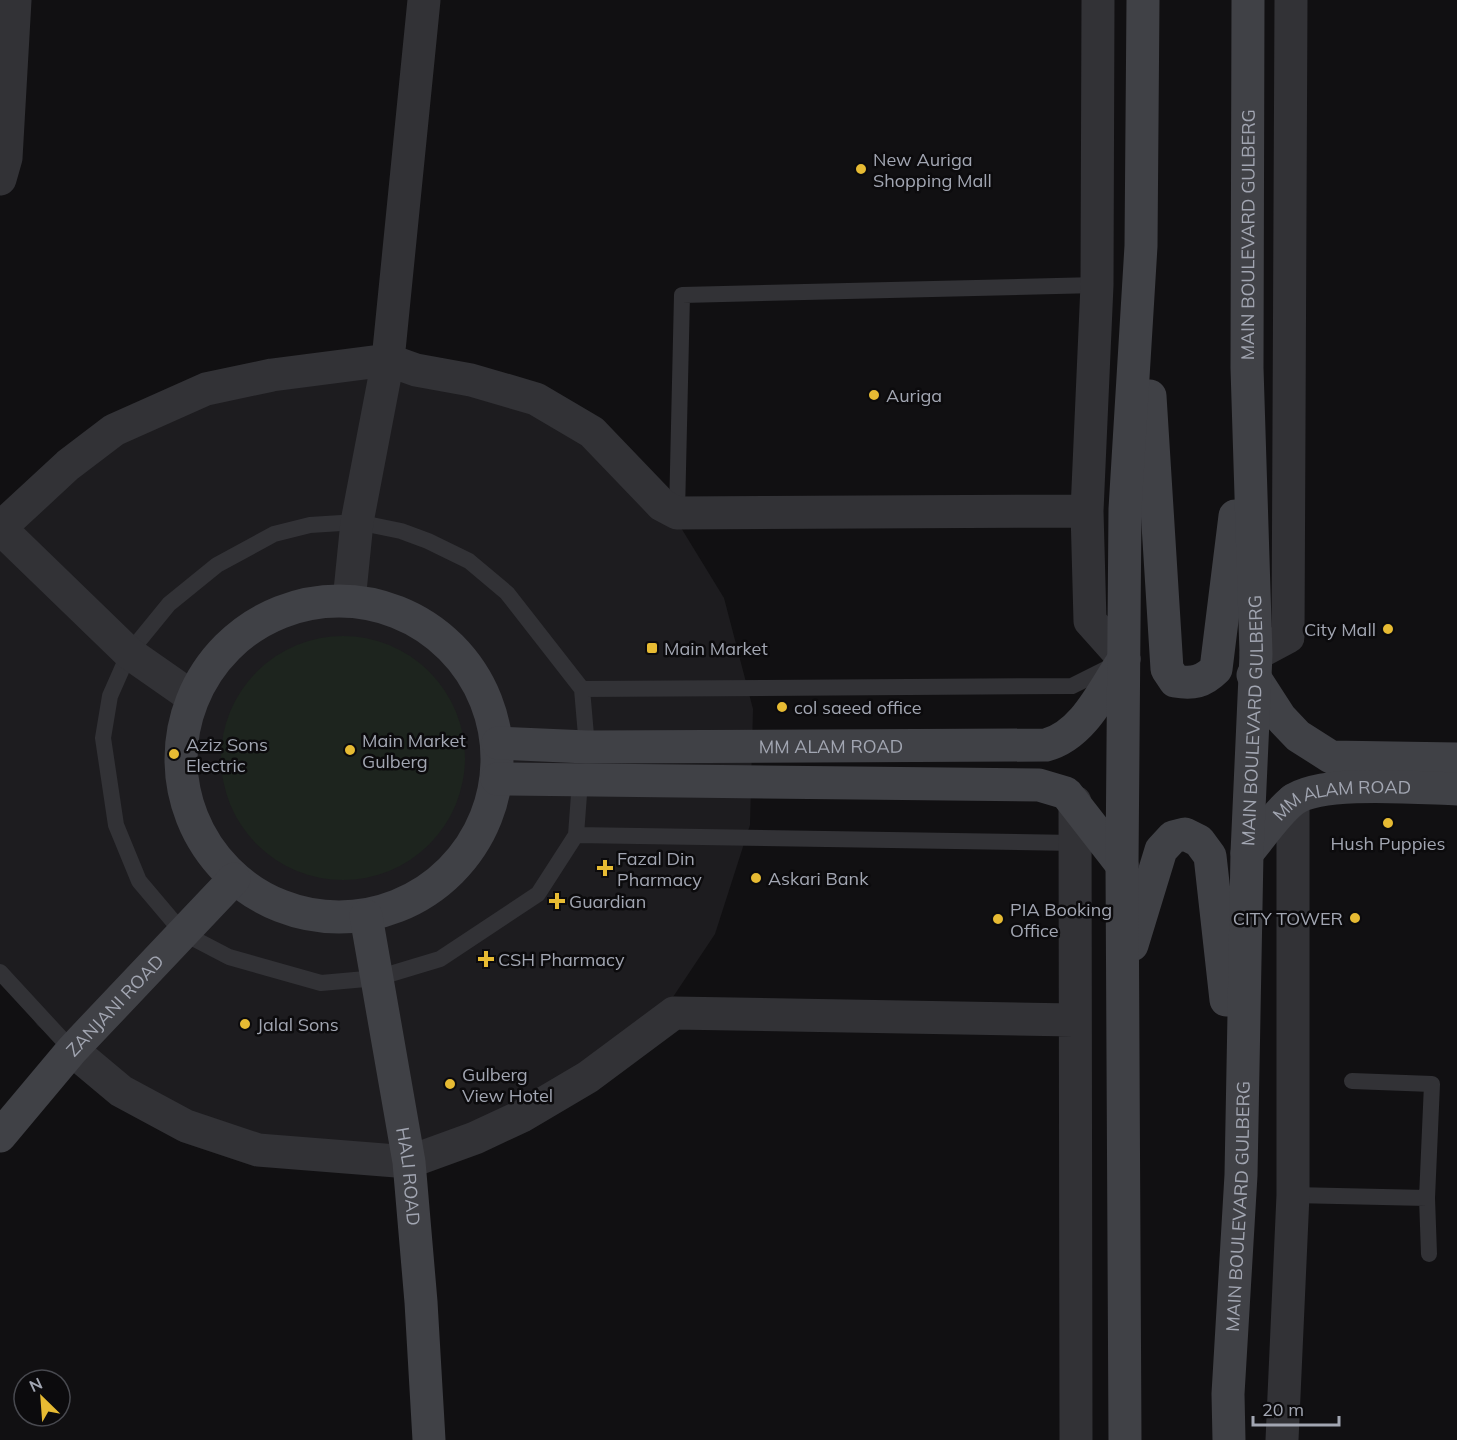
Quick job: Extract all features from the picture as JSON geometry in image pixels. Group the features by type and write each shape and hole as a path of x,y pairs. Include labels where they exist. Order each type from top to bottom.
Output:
{"main road":[{"path":"1125,1440 1122,866 1125,509 1141,246 1143,0"},
{"name":"MAIN BOULEVARD GULBERG","path":"1229,1440 1228,1394 1241,1176 1247,854 1254,664 1248,404 1248,0"},
{"path":"1141,246 1164,635 1167,669 1175,681 1190,683 1206,680 1216,669 1248,404"},
{"path":"349,601 386,607 420,622 450,645 478,681 490,707 498,743 497,779 487,818 467,853 439,882 405,904 366,916 338,918 292,910 257,896 234,879 211,855 194,826 183,795 179,762 182,729 192,697 218,656 255,624 300,605 349,601"},
{"name":"MM ALAM ROAD","path":"498,743 587,747 1046,745 1059,741 1073,732 1124,659"},
{"name":"MM ALAM ROAD","path":"1254,664 1280,717 1298,736 1331,757 1457,759"},
{"name":"MM ALAM ROAD","path":"497,779 1039,785 1066,793 1122,866"},
{"name":"MM ALAM ROAD","path":"1247,854 1293,800 1312,791 1362,787 1457,789"},
{"path":"1122,975 1161,850 1173,837 1185,834 1199,841 1210,856 1216,887 1241,1176"},
{"name":"ZANJANI ROAD","path":"0,1136 72,1050 234,879"},
{"name":"HALI ROAD","path":"366,916 409,1162 421,1302 429,1440"}],"street":[{"path":"2,163 15,0"},
{"path":"349,601 357,522 388,360 424,0"},
{"path":"1098,0 1097,285 1087,512 1090,621 1124,659"},
{"path":"1254,664 1288,637 1291,0"},
{"path":"192,697 129,653 0,528 68,465 114,430 196,394 272,375 388,360 416,370 471,380 536,399 592,432 662,505 677,513 1087,512"},
{"path":"1282,1440 1293,1195 1293,800"},
{"path":"1075,802 1073,1020 1076,1440"},
{"path":"72,1050 121,1091 186,1126 258,1150 409,1162 476,1138 522,1116 588,1077 674,1013 1073,1020"}],"lane":[{"path":"677,513 682,295 1097,285"},
{"path":"580,781 576,835 538,894 440,959 377,978 321,983 230,957 183,933 140,881 116,825 102,738 110,696 129,653 169,604 217,565 274,534 310,525 357,522 401,531 469,561 507,593 582,689 587,747"},
{"path":"582,689 1072,686 1124,659"},
{"path":"576,835 1076,843"},
{"path":"0,972 72,1050"},
{"path":"1352,1081 1432,1084 1427,1198 1428,1254"},
{"path":"1293,1195 1427,1198"}],"shaded area":[{"name":"Main Market","path":"340,350 561,410 664,500 724,598 753,709 750,825 715,934 651,1030 562,1104 342,1166 123,1101 37,1025 0,968 0,551 36,495 122,419"},
{"path":"343,636 367,639 390,646 411,657 429,672 444,690 455,711 462,734 465,758 462,782 455,805 444,826 429,844 411,859 390,870 367,877 343,880 319,877 296,870 275,859 257,844 242,826 231,805 224,782 221,758 224,734 231,711 242,690 257,672 275,657 296,646 319,639"}],"place":[{"name":"New Auriga Shopping Mall","path":"861,169"},
{"name":"Auriga","path":"874,395"},
{"name":"City Mall","path":"1388,629"},
{"name":"Main Market","path":"652,648"},
{"name":"col saeed office","path":"782,707"},
{"name":"Main Market Gulberg","path":"350,750"},
{"name":"Aziz Sons Electric","path":"174,754"},
{"name":"Hush Puppies","path":"1388,823"},
{"name":"Fazal Din Pharmacy","path":"605,868"},
{"name":"Askari Bank","path":"756,878"},
{"name":"Guardian","path":"557,901"},
{"name":"CITY TOWER","path":"1355,918"},
{"name":"PIA Booking Office","path":"998,919"},
{"name":"CSH Pharmacy","path":"486,959"},
{"name":"Jalal Sons","path":"245,1024"},
{"name":"Gulberg View Hotel","path":"450,1084"}]}
